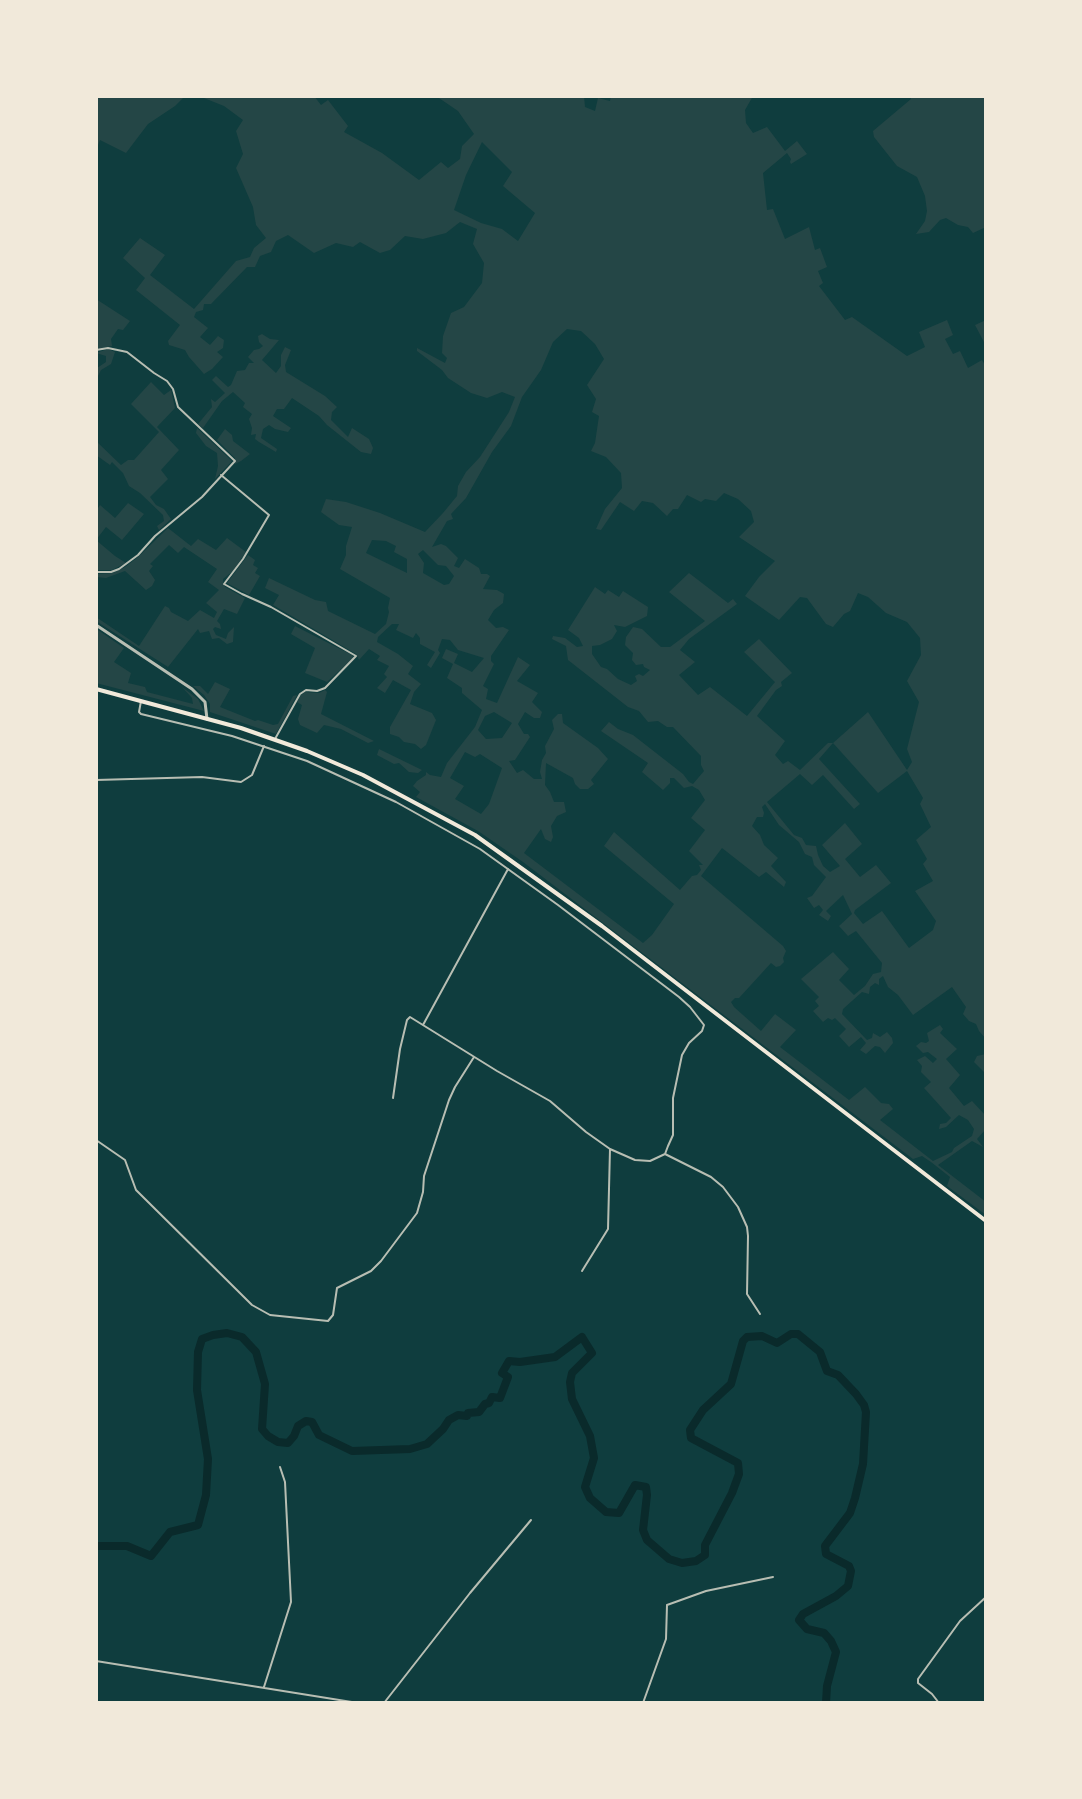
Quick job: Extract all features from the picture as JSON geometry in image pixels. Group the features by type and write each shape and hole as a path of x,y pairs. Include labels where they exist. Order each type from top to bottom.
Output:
{"highway":[{"path":"96,689 275,739 350,769 476,835 552,888 986,1221"}],"street":[{"path":"96,350 108,348 127,352 167,381 173,389 178,407 235,461 202,497 161,531 132,560 111,572 96,572"},
{"path":"221,475 269,515 243,559 224,584 272,608 356,657 325,688 317,691 306,690 300,694 275,739"},
{"path":"96,625 192,689 205,702 207,719"},
{"path":"141,701 139,711 142,714 232,736 307,761 396,802 480,849 550,898 679,998 704,1023 702,1031 689,1043 682,1055 673,1104 673,1135 665,1154 645,1162 610,1149 550,1101 411,1017 408,1018 400,1049 393,1098"},
{"path":"96,780 202,777 241,782 252,775 264,747"},
{"path":"347,779 350,769"},
{"path":"423,817 428,809"},
{"path":"423,1026 508,869"},
{"path":"96,1140 125,1160 136,1191 252,1305 262,1312 279,1317 328,1321 333,1315 337,1288 371,1271 417,1213 424,1176 449,1100 455,1086 474,1057"},
{"path":"582,1272 608,1229 610,1149"},
{"path":"665,1154 711,1177 723,1187 738,1206 747,1227 748,1236 747,1294 760,1314"},
{"path":"264,1687 291,1604 285,1482 280,1467"},
{"path":"384,1703 470,1593 531,1520"},
{"path":"643,1703 666,1639 667,1605 706,1591 773,1577"},
{"path":"939,1703 919,1684 918,1679 960,1621 986,1597"},
{"path":"96,1661 358,1703"}],"shaded area":[{"path":"96,96 185,96 175,106 148,124 126,153 100,140 96,150"},
{"path":"199,96 314,96 321,105 328,100 348,126 344,132 382,153 419,180 441,162 448,168 460,159 462,146 474,134 458,111 436,96 584,96 585,107 595,111 598,98 610,101 611,96 753,96 745,110 746,123 753,133 767,127 785,151 797,141 807,154 791,164 787,153 763,173 767,210 773,209 785,239 809,227 815,250 820,248 827,267 818,271 823,283 819,286 845,320 852,317 907,356 925,347 919,332 947,320 953,335 945,339 953,354 960,351 968,368 982,360 986,367 986,1039 976,1024 969,1021 963,1014 966,1007 952,987 913,1015 898,995 888,987 883,976 879,979 879,985 875,983 870,987 869,994 862,992 843,1009 842,1014 867,1040 872,1038 873,1033 880,1037 887,1032 893,1043 885,1053 880,1047 875,1046 866,1054 860,1050 866,1043 861,1037 849,1047 839,1036 846,1029 835,1018 832,1020 828,1018 823,1022 813,1011 819,1006 815,1001 819,997 801,979 833,952 849,969 839,980 854,995 865,986 873,974 881,972 882,963 856,931 848,936 839,926 852,914 843,895 826,911 831,916 828,921 819,915 823,910 819,905 814,908 807,898 812,896 826,877 814,865 812,857 805,854 799,842 779,825 765,804 762,807 763,817 757,817 752,826 760,835 764,845 778,858 771,866 786,882 784,887 766,872 759,877 722,848 701,876 786,951 784,962 776,967 771,963 739,998 731,1002 734,1007 761,1031 775,1014 796,1030 780,1047 849,1100 865,1087 881,1103 889,1104 893,1109 880,1120 933,1161 952,1152 954,1148 972,1136 974,1129 968,1120 959,1115 946,1127 939,1129 940,1124 946,1123 951,1118 924,1088 931,1082 921,1072 922,1066 917,1060 925,1056 933,1063 937,1059 928,1052 923,1053 916,1046 921,1042 929,1041 927,1033 940,1025 943,1029 940,1033 957,1049 946,1059 960,1075 949,1088 964,1106 972,1101 986,1116 986,1129 977,1139 983,1147 972,1141 938,1165 986,1202 986,1215 947,1186 950,1177 931,1162 922,1156 913,1159 523,862 478,831 416,797 420,792 413,786 426,775 426,772 441,777 447,763 475,727 482,710 462,693 462,688 447,678 453,664 442,658 446,649 458,654 454,663 472,672 484,658 458,650 450,640 442,639 438,650 440,653 431,668 427,665 435,652 420,644 420,638 416,633 413,638 396,630 399,624 392,624 378,637 377,642 413,666 408,674 421,684 414,692 410,704 432,713 436,720 426,745 421,749 415,744 404,742 399,737 390,734 390,727 411,690 393,680 385,693 377,688 387,677 384,674 389,666 377,660 380,656 369,649 359,660 356,654 273,605 279,595 265,588 269,578 315,600 326,602 328,611 375,634 386,624 390,598 340,569 346,555 346,546 352,527 339,525 321,512 326,499 346,502 380,513 425,532 457,496 458,486 466,472 480,457 509,412 515,397 502,392 487,398 471,393 448,378 442,370 417,351 417,348 445,363 447,358 442,353 443,336 451,313 464,307 482,283 484,263 473,244 477,229 460,222 446,233 423,239 405,236 390,250 380,253 360,242 353,247 336,243 314,253 288,235 276,241 271,252 260,256 255,267 247,267 211,304 204,304 203,310 196,312 194,317 208,328 200,337 210,345 218,336 224,340 223,348 217,352 223,357 212,369 204,374 185,350 169,345 168,341 180,325 136,290 145,278 123,258 140,238 165,255 150,275 194,309 236,261 250,257 254,248 266,238 256,225 253,207 236,168 243,154 236,131 243,120 224,106","holes":["482,142 512,172 503,186 535,213 518,241 502,229 481,223 454,210 466,175","567,329 581,331 595,344 604,359 587,385 596,399 592,412 599,416 595,443 591,451 606,457 621,473 622,488 605,509 596,529 601,530 620,502 634,511 642,501 653,503 667,516 673,509 678,509 687,495 701,502 705,499 716,501 724,493 738,499 751,511 754,522 739,537 775,561 745,596 779,620 800,597 807,598 826,624 833,627 844,614 850,611 858,593 868,597 886,613 907,622 920,638 921,655 907,681 919,702 907,749 912,762 907,770 868,712 833,743 828,743 800,770 788,761 783,764 775,755 785,741 757,716 776,690 782,686 781,682 792,673 759,639 744,652 775,682 747,716 710,687 698,695 679,675 695,662 680,650 689,639 737,604 733,599 728,603 689,573 669,592 705,621 670,647 661,647 642,629 633,627 626,637 625,645 633,653 632,660 636,665 643,664 650,670 643,676 639,674 635,676 637,681 631,685 601,667 592,654 592,646 612,639 617,631 614,625 625,627 647,616 648,607 623,591 619,597 608,590 605,594 595,587 568,630 579,638 583,646 577,647 565,638 553,636 552,639 566,646 568,660 628,707 639,711 648,722 658,721 667,727 673,727 701,756 704,771 693,784 633,735 618,729 609,722 601,731 648,763 642,772 663,790 670,783 670,778 674,778 684,788 692,786 699,790 705,800 691,818 705,830 689,851 703,865 699,865 701,870 697,875 692,876 680,890 614,832 604,846 674,904 652,935 643,943 524,853 541,829 545,839 551,842 553,837 551,826 557,816 566,812 564,802 554,802 545,785 546,763 573,778 580,789 588,789 594,784 591,780 608,759 598,748 563,723 562,714 558,714 552,720 554,729 545,746 546,753 540,772 542,779 534,779 523,770 517,773 509,761 515,760 530,737 524,734 518,724 525,712 534,718 540,718 542,712 532,702 538,693 517,681 530,665 518,657 497,703 486,699 488,689 483,686 494,664 491,656 509,630 503,627 496,628 488,620 494,610 503,603 504,594 497,590 483,589 490,576 481,574 479,568 465,559 459,568 454,566 458,558 446,546 441,544 432,547 447,521 453,519 451,514 466,498 492,452 511,426 522,397 541,370 553,342","372,540 386,541 396,546 394,552 407,559 407,573 366,553","423,550 438,565 446,566 454,576 449,584 444,585 423,573 424,563 418,554","494,712 512,723 502,738 486,739 478,730 485,716","833,743 878,793 907,771 923,798 920,804 931,827 916,840 927,859 923,864 933,881 915,891 936,921 933,930 909,948 882,911 863,924 854,913 891,883 876,865 860,877 845,859 862,844 845,823 822,845 840,866 830,872 823,866 816,846 806,845 802,838 794,835 767,802 800,774 812,785 823,775 854,809 860,804 819,759","465,752 475,757 480,754 502,768 489,804 481,814 455,799 464,786 450,778"]},
{"path":"910,96 986,96 986,227 973,233 968,227 958,225 946,218 940,220 929,232 916,234 925,221 927,211 925,196 917,177 897,166 874,137 873,131 911,99"},
{"path":"96,299 130,321 123,330 118,329 111,339 112,346 96,349"},
{"path":"986,320 986,344 985,344 975,325"},
{"path":"262,334 270,339 279,340 262,360 276,373 281,366 281,355 285,347 291,350 285,365 286,372 325,396 337,407 332,412 331,420 348,437 352,428 369,439 373,448 371,454 361,452 319,416 292,398 284,409 277,409 273,416 291,428 288,432 269,425 263,429 261,438 277,449 276,452 255,439 256,434 251,435 252,428 249,419 252,414 243,407 245,403 233,392 222,401 203,428 198,424 212,407 211,399 215,402 225,393 212,380 216,376 228,387 231,385 237,371 245,370 249,363 254,363 248,357 254,350 263,346 258,336"},
{"path":"108,349 115,352 111,364 101,370 96,380 97,368 106,362 106,356 96,353"},
{"path":"151,382 164,395 171,390 175,408 157,427 179,450 161,470 168,479 150,497 156,505 164,509 171,519 159,530 157,526 164,521 163,515 140,493 129,486 123,473 112,462 110,465 96,455 96,441 121,465 128,460 134,460 159,432 131,404"},
{"path":"197,428 232,461 215,479 218,466 217,453 206,446 196,433"},
{"path":"225,429 232,435 233,441 250,454 235,464 235,458 217,440"},
{"path":"128,503 144,514 122,540 106,527 96,540 96,511 100,505 115,518"},
{"path":"168,528 191,546 198,539 216,550 227,538 246,552 233,571 223,579 225,587 245,598 237,614 224,609 217,621 221,629 215,627 213,629 216,635 226,639 234,627 233,642 227,644 219,638 212,639 209,631 200,633 198,629 168,667 96,621 96,617 139,646 165,606 188,621 200,610 214,618 217,612 206,603 219,590 208,582 217,569 184,547 178,553 169,545 150,564 153,566 149,571 155,580 146,590 125,571 106,578 96,577 96,574 113,573 125,567"},
{"path":"96,540 126,563 112,570 96,570 98,561 96,559"},
{"path":"248,555 255,560 253,565 258,568 255,573 260,576 249,595 227,583"},
{"path":"295,626 350,654 353,656 352,659 327,682 305,673 315,648 291,634"},
{"path":"98,630 124,648 114,662 131,673 128,683 145,687 147,692 193,704 192,698 182,687 198,699 204,711 96,683"},
{"path":"215,682 230,689 220,707 255,721 273,725 278,724 293,696 297,695 276,734 210,712 210,704 204,695 193,686 200,686 208,694"},
{"path":"325,690 327,692 321,714 374,741 368,743 341,729 324,725 317,733 300,725 298,719 302,705 297,702 301,695 305,692 319,693"},
{"path":"379,749 422,770 418,773 409,772 399,763 394,764 377,755"},
{"path":"986,1054 986,1074 974,1062 977,1056"}],"waterway":[{"path":"96,1546 127,1546 151,1556 170,1532 198,1525 206,1495 208,1459 197,1390 198,1352 202,1339 227,1333 242,1337 256,1352 265,1384 262,1429 268,1436 278,1442 288,1443 298,1426 306,1421 312,1422 319,1435 352,1451 410,1449 427,1444 449,1420 458,1415 467,1416 468,1413 479,1412 492,1397 500,1398 508,1377 502,1373 509,1361 520,1362 555,1357 582,1337 592,1353 572,1373 570,1382 572,1399 590,1436 594,1458 585,1487 590,1498 606,1512 619,1513 635,1485 646,1487 643,1530 647,1540 669,1559 682,1563 696,1561 705,1555 705,1545 732,1493 739,1474 738,1463 691,1438 690,1430 703,1410 731,1384 743,1341 747,1337 762,1336 777,1343 791,1334 798,1334 820,1352 827,1371 838,1375 856,1394 866,1412 863,1464 855,1498 850,1513 825,1546 826,1554 849,1566 851,1571 848,1586 836,1596 803,1614 799,1620 807,1629 824,1633 836,1652 827,1686 826,1703"}]}
